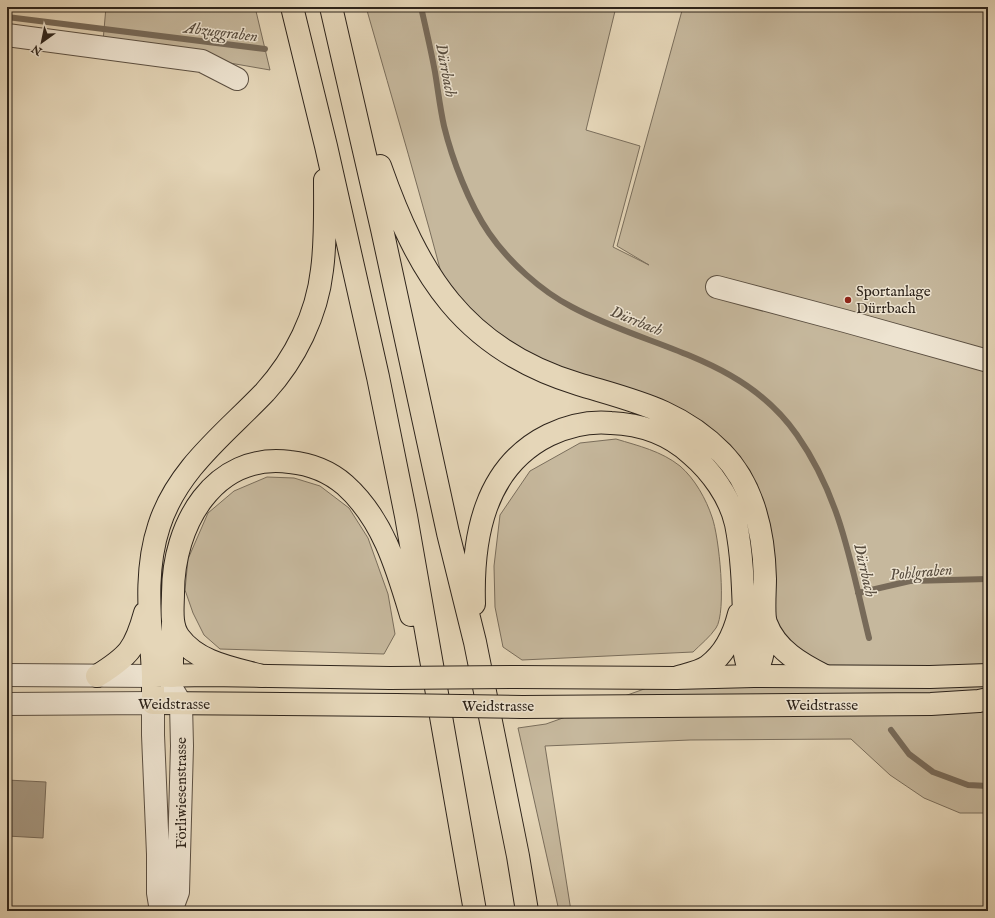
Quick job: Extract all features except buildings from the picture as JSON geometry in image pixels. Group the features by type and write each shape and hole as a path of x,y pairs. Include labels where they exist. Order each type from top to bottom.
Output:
{"main road":[{"path":"292,7 326,146 378,377 406,516 474,911"},
{"path":"331,7 415,377 448,533 475,642 518,856 527,911"},
{"path":"346,68 386,185 402,223 424,266 436,285 465,320 500,348 535,368 578,384 650,406 682,421 708,439 725,456 734,468 748,493 754,507 762,537 765,559 764,649 761,664 754,676 744,688 736,692 724,694 706,693 688,696 675,705"},
{"path":"97,676 124,657 133,646 139,634 148,601 152,557 156,539 164,513 176,490 193,465 206,450 274,381 295,350 311,314 316,300 322,271 326,146"},
{"path":"475,642 475,553 482,518 491,495 508,468 528,448 555,432 590,423 604,422 626,424 654,432 678,444 691,453 703,465 721,490 736,523 741,561 744,650 748,666 754,676 767,690 783,699 801,705"},
{"path":"164,690 172,640 173,584 178,552 186,526 192,514 204,496 219,481 227,476 255,464 283,461 305,464 334,477 344,484 362,503 380,528 394,560 442,723"},
{"path":"676,678 707,667 723,651 734,633 743,599"},
{"path":"148,601 164,690"},
{"path":"765,622 774,639 788,654 797,661 824,676"},
{"path":"173,623 177,635 196,654 212,661 262,676"},
{"name":"Weidstrasse","path":"164,690 262,676 390,678 676,678 754,676 930,677 988,675"},
{"name":"Weidstrasse","path":"164,690 396,705 522,707 931,704 979,701 988,698"}],"street":[{"path":"7,35 202,61 237,79"},
{"path":"717,287 988,361"},
{"name":"Weidstrasse","path":"7,675 97,676 164,690"},
{"path":"7,704 63,704 73,697 87,694 140,693 164,690"},
{"name":"Förliwiesenstrasse","path":"161,911 158,893 158,854 153,735 164,690"},
{"name":"Förliwiesenstrasse","path":"164,690 181,784 178,892 171,911"}],"shaded area":[{"path":"106,7 255,7 270,70 103,41"},
{"path":"366,7 616,7 586,130 640,146 613,247 649,265 617,246 683,7 988,7 988,813 960,813 924,798 890,775 851,739 690,740 545,746 571,911 559,911 518,728 546,724 675,678 823,676 781,647 762,537 708,439 554,376 449,302"},
{"path":"616,439 650,450 673,461 685,471 703,496 710,510 715,527 721,574 721,607 716,628 693,652 522,660 503,647 495,607 494,566 500,515 530,471 580,443"},
{"path":"267,477 294,478 320,486 349,508 368,538 388,594 395,634 384,654 220,649 204,635 193,613 185,590 188,559 208,513 234,491"},
{"path":"7,780 46,782 43,838 7,836"}],"waterway":[{"name":"Dürrbach","path":"421,7 432,56 447,139 456,167 468,195 489,233 506,255 526,275 560,300 602,321 693,357 722,371 750,388 775,409 797,435 812,459 824,483 843,533 869,638"},
{"name":"Abzuggraben","path":"7,17 265,49"},
{"name":"Pohlgraben","path":"858,593 910,581 988,579"},
{"name":"Dürrbach","path":"891,730 909,754 933,772 968,785 988,786"}],"place":[{"name":"Sportanlage Dürrbach","path":"848,300"}]}
